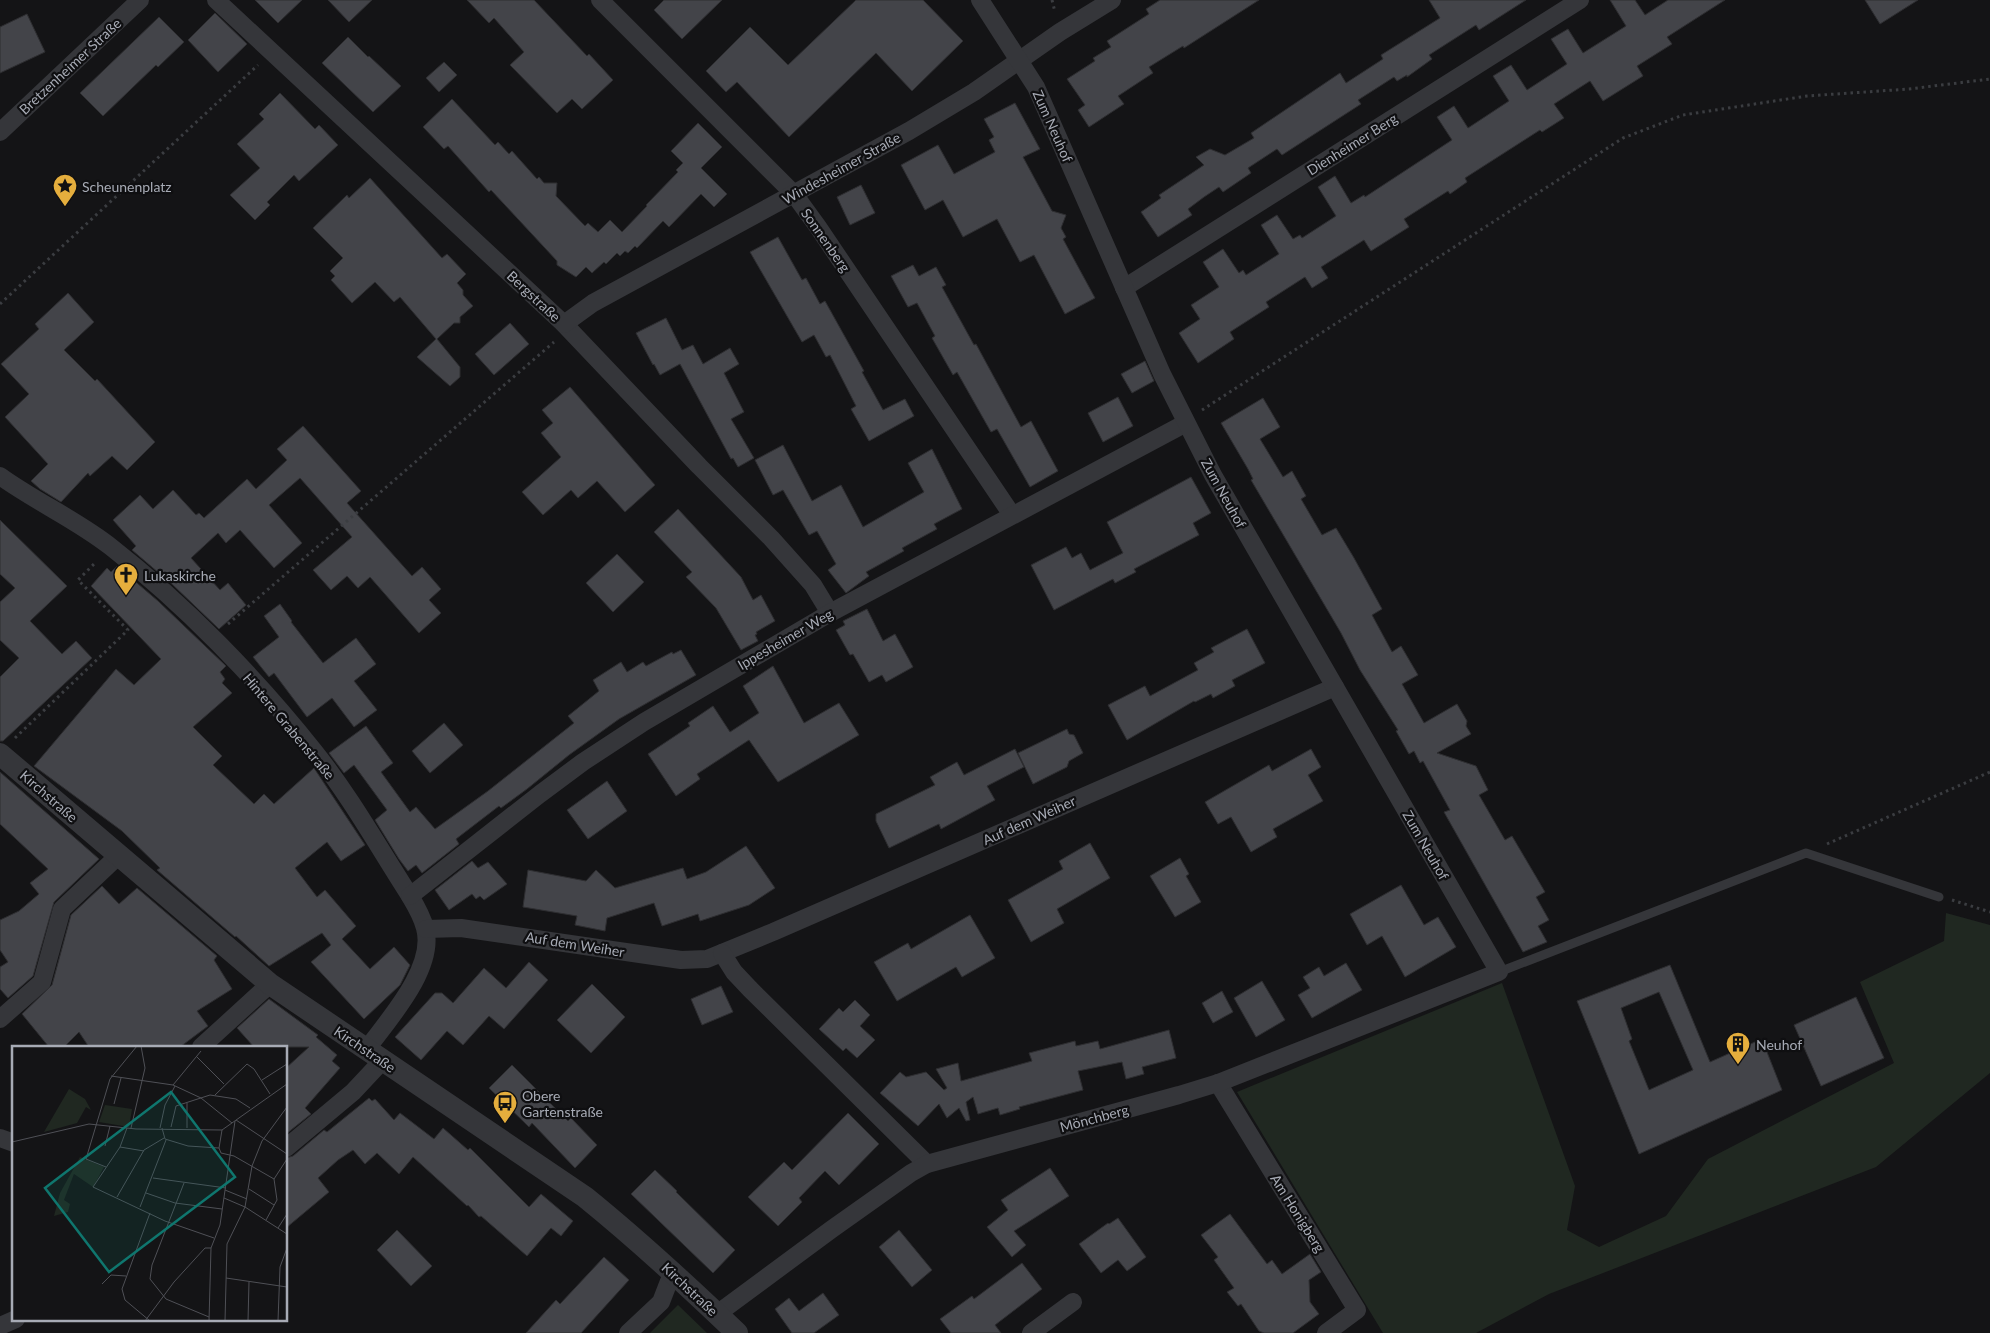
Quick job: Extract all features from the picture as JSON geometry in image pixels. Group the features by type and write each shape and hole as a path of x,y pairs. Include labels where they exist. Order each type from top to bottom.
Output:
{"street":[{"name":"Bretzenheimer Straße","path":"0,132 140,0"},
{"name":"Bergstraße","path":"216,0 566,327 771,538 813,585 830,613"},
{"name":"Sonnenberg","path":"600,0 794,194 1012,515"},
{"name":"Zum Neuhof","path":"980,0 1020,60 1046,109 1124,288 1186,423 1213,475 1499,972"},
{"name":"Windesheimer Straße","path":"566,327 594,303 794,194 966,97 1112,0"},
{"name":"Dienheimer Berg","path":"1124,288 1580,0"},
{"name":"Ippesheimer Weg","path":"410,896 583,762 644,722 830,613 1186,423"},
{"name":"Hintere Grabenstraße","path":"0,476 19,490 111,547 212,638 265,694 314,751 410,896 420,912 426,930 425,954 414,982 374,1056"},
{"name":"Auf dem Weiher","path":"426,930 461,928 491,931 681,960 707,959 1335,687"},
{"name":"Kirchstraße","path":"7,747 118,856 270,984 585,1197 673,1271 737,1333"},
{"path":"0,1019 42,982 62,908 118,856"},
{"path":"722,953 734,972 750,989 927,1164"},
{"name":"Mönchberg","path":"717,1314 832,1229 927,1164 1218,1083 1499,972"},
{"path":"202,1046 270,984"},
{"path":"288,1146 353,1092 374,1056"},
{"name":"Am Honigberg","path":"1218,1083 1357,1310 1326,1333"},
{"path":"0,1138 12,1142"},
{"path":"628,1333 660,1302 673,1271"},
{"path":"1031,1333 1073,1302"},
{"path":"0,1326 14,1320"}],"lane":[{"path":"1499,972 1806,853 1939,897"}],"path":[{"path":"0,304 272,51"},
{"path":"1186,423 1207,406 1623,138 1683,115 1797,97 1909,89 1990,79"},
{"path":"212,638 566,327"},
{"path":"7,747 128,630 78,580 111,547"},
{"path":"1806,853 1990,772"},
{"path":"1939,897 1990,912"}],"shaded area":[{"path":"1946,913 1990,925 1990,1073 1876,1167 1549,1294 1476,1333 1383,1333 1237,1092 1502,983 1575,1186 1567,1230 1599,1247 1666,1216 1708,1159 1894,1063 1860,982 1944,941"},
{"path":"678,1305 707,1333 650,1333"}],"building":[{"path":"255,0 302,0 278,23"},
{"path":"328,0 372,0 349,22"},
{"path":"467,0 534,0 587,56 589,54 613,80 582,109 572,99 557,113 510,65 524,52 494,18 489,23"},
{"path":"664,0 722,0 682,39 654,10"},
{"path":"856,0 923,0 963,41 912,91 876,53 789,137 737,82 726,92 706,71 750,27 788,65"},
{"path":"1160,0 1259,0 1184,48 1183,46 1149,67 1153,73 1118,96 1124,104 1089,127 1078,110 1085,105 1067,79 1095,61 1093,58 1111,47 1107,41 1149,14 1146,9"},
{"path":"1429,0 1526,0 1479,30 1476,25 1429,55 1432,59 1407,77 1407,75 1397,81 1394,77 1358,100 1361,104 1282,155 1277,149 1248,168 1251,173 1223,192 1219,187 1204,197 1188,209 1192,215 1158,237 1141,212 1161,198 1159,195 1204,165 1196,157 1210,149 1225,155 1254,138 1251,133 1340,73 1346,83 1383,59 1381,55 1440,18"},
{"path":"1610,0 1635,0 1645,15 1668,0 1725,0 1667,37 1672,44 1637,66 1643,76 1603,101 1590,81 1554,104 1564,118 1542,132 1540,130 1465,178 1467,182 1450,194 1448,191 1404,219 1409,227 1371,251 1364,240 1321,267 1328,278 1312,288 1305,277 1266,302 1269,307 1230,332 1234,339 1198,363 1179,333 1200,319 1191,305 1219,287 1203,262 1223,249 1239,273 1243,270 1246,275 1279,254 1261,225 1277,215 1293,239 1300,235 1302,238 1336,216 1318,187 1335,176 1351,203 1364,195 1365,197 1452,140 1437,117 1454,106 1468,128 1509,101 1493,76 1511,65 1527,90 1567,64 1551,39 1568,29 1583,53 1626,26"},
{"path":"1865,0 1918,0 1880,24"},
{"path":"215,13 247,44 218,72 188,40"},
{"path":"27,14 45,52 0,73 0,27"},
{"path":"159,17 184,42 158,67 156,65 103,116 80,93"},
{"path":"348,37 401,86 373,112 322,63"},
{"path":"444,62 457,75 439,92 426,78"},
{"path":"280,93 315,129 319,125 338,145 299,181 294,175 267,202 270,205 255,220 230,195 260,168 237,144 264,119 259,114"},
{"path":"452,99 495,145 498,142 509,154 512,151 537,179 539,177 544,183 557,183 556,196 585,226 588,223 598,232 610,220 622,232 647,206 678,172 676,170 683,163 671,151 698,123 722,147 701,168 727,194 714,207 701,194 669,227 663,221 637,248 635,246 628,253 625,251 620,256 617,253 606,264 604,262 592,273 586,267 576,277 557,265 557,261 491,190 489,192 448,146 444,149 423,127"},
{"path":"1015,103 1040,149 1023,157 1052,211 1066,215 1061,228 1066,237 1063,239 1095,298 1065,314 1034,255 1020,262 997,219 963,237 943,200 925,210 901,165 938,145 954,174 995,152 989,140 994,137 984,119"},
{"path":"370,178 442,258 447,254 466,274 457,283 463,290 463,295 473,306 460,317 460,323 454,323 437,339 460,367 460,377 450,386 417,357 436,339 400,297 394,302 375,282 352,303 331,280 335,276 330,271 343,258 313,228 347,195 349,198"},
{"path":"861,185 875,213 850,225 837,197"},
{"path":"778,237 802,280 806,278 820,304 825,301 864,371 862,372 883,410 905,399 914,416 869,441 851,409 856,406 830,355 826,357 814,335 802,342 750,252"},
{"path":"913,265 919,276 936,267 946,285 942,287 974,345 976,344 1021,427 1031,421 1058,471 1030,487 997,429 991,432 957,372 953,375 932,338 935,336 917,303 908,307 891,276"},
{"path":"68,293 94,322 64,350 95,381 97,379 155,442 127,470 112,456 90,476 88,473 61,502 31,481 48,464 5,417 29,394 1,364 39,329 35,324"},
{"path":"666,318 682,350 693,345 703,364 730,348 739,364 724,373 744,412 731,419 754,458 738,467 733,458 731,459 680,364 660,375 636,333"},
{"path":"510,323 529,344 494,375 475,354"},
{"path":"1145,361 1154,381 1132,393 1121,374"},
{"path":"570,387 655,485 625,512 597,481 578,498 571,490 543,515 522,492 561,457 541,433 553,423 542,410"},
{"path":"1118,397 1133,426 1103,442 1088,413"},
{"path":"1263,398 1280,427 1260,439 1283,477 1292,471 1306,496 1301,499 1322,535 1336,528 1354,558 1382,609 1372,615 1392,652 1401,646 1418,675 1402,684 1424,723 1457,704 1467,721 1466,726 1471,734 1437,753 1476,766 1488,790 1479,795 1505,840 1512,836 1545,892 1536,897 1549,920 1538,926 1547,942 1523,952 1444,812 1450,810 1423,761 1420,763 1414,751 1409,754 1396,731 1398,730 1360,670 1341,633 1251,480 1253,479 1248,469 1221,423"},
{"path":"303,426 361,491 347,503 412,576 422,567 441,589 429,600 441,613 419,633 370,577 358,588 347,576 331,590 313,570 352,537 300,478 269,505 302,543 274,568 240,530 226,543 218,533 191,558 220,590 228,583 246,605 219,629 173,585 132,550 136,546 113,520 140,495 153,509 173,490 196,515 199,513 204,518 247,479 256,489 287,460 277,449"},
{"path":"783,445 812,501 841,485 863,527 924,492 908,463 932,449 962,509 934,524 937,529 902,548 904,551 866,572 869,576 846,593 828,570 836,564 817,531 809,535 783,490 773,495 755,460"},
{"path":"1191,477 1211,513 1193,523 1199,535 1134,569 1136,572 1115,583 1113,579 1054,610 1031,565 1066,547 1072,558 1081,553 1090,570 1123,553 1107,522"},
{"path":"678,509 741,577 753,600 761,595 775,621 756,632 757,634 755,635 758,641 741,650 716,608 686,577 692,572 654,532"},
{"path":"0,520 67,586 30,621 62,654 76,641 92,658 3,741 0,741 0,677 19,658 0,640 0,602 15,588 0,574"},
{"path":"617,554 644,582 613,612 586,583"},
{"path":"117,566 158,601 226,666 220,672 225,679 222,683 232,693 193,727 222,756 213,765 254,804 264,794 274,804 314,768 365,845 341,861 327,842 295,868 317,897 325,890 356,926 342,939 370,969 394,947 410,965 400,985 364,1019 311,962 331,945 322,933 269,966 157,870 160,868 122,831 34,766 116,669 134,685 161,659 91,586 107,568 111,572"},
{"path":"280,604 291,622 323,663 356,638 376,664 354,681 377,710 354,727 332,698 307,717 274,673 269,677 253,657 279,637 264,616"},
{"path":"867,609 883,641 895,634 913,667 886,682 882,675 869,682 853,654 850,655 836,630 845,625 843,621"},
{"path":"1247,629 1265,663 1232,680 1235,686 1213,698 1211,694 1194,701 1127,740 1108,705 1145,686 1150,696 1198,670 1194,663 1214,652 1211,648"},
{"path":"681,650 696,675 619,719 569,755 527,789 501,808 499,806 456,839 459,844 422,873 416,865 408,871 399,859 375,820 387,810 354,765 344,773 329,753 366,726 393,763 381,772 410,812 416,807 435,829 488,791 574,723 568,716 599,691 593,680 621,662 627,672 643,662 646,666 672,652 673,654"},
{"path":"773,666 804,723 839,703 859,735 778,782 749,740 697,774 700,779 676,796 648,754 690,726 688,723 713,706 730,732 759,713 743,686"},
{"path":"444,723 463,745 430,773 412,751"},
{"path":"1067,729 1069,734 1074,735 1083,753 1069,761 1067,767 1033,784 1018,753"},
{"path":"1015,749 1024,767 987,786 995,800 941,829 939,824 889,848 876,821 876,814 935,785 930,777 957,762 964,775"},
{"path":"1311,749 1321,767 1308,775 1323,801 1273,829 1277,837 1251,852 1231,817 1218,824 1205,802 1269,765 1272,771"},
{"path":"0,772 99,859 54,902 33,976 8,998 0,989 0,967 8,962 0,950 0,920 19,911 39,894 30,883 48,869 0,824"},
{"path":"607,781 627,811 588,839 567,810"},
{"path":"1090,843 1110,878 1057,909 1064,923 1031,942 1008,900 1063,869 1059,861"},
{"path":"746,846 775,888 749,905 700,921 698,914 662,926 654,903 607,918 605,931 575,925 577,916 523,907 528,870 586,881 596,870 615,888 683,868 687,879 706,872"},
{"path":"1180,858 1189,874 1186,876 1201,902 1175,917 1150,876"},
{"path":"472,861 478,868 488,862 507,884 484,900 480,896 476,899 472,894 449,910 435,890"},
{"path":"1401,885 1424,925 1438,917 1456,947 1405,977 1382,936 1367,945 1350,914"},
{"path":"102,886 119,904 137,888 217,956 214,960 232,989 197,1011 208,1026 181,1046 88,1046 79,1032 65,1046 48,1046 22,1014 52,985 71,915"},
{"path":"970,915 995,958 962,977 956,967 897,1001 874,962 908,943 911,949"},
{"path":"529,962 548,980 504,1029 489,1016 463,1045 447,1031 421,1060 395,1037 435,993 442,993 453,1003 484,968 506,988"},
{"path":"1346,963 1362,990 1312,1018 1298,995 1310,988 1303,977 1319,967 1324,976"},
{"name":"Neuhof","path":"1670,965 1710,1062 1755,1042 1763,1042 1782,1090 1639,1154 1577,1001","holes":["1659,992 1693,1070 1649,1090 1629,1041 1632,1039 1621,1008"]},
{"path":"1262,981 1285,1020 1256,1037 1234,998"},
{"path":"592,984 625,1017 591,1053 557,1020"},
{"path":"721,986 733,1012 702,1025 691,999"},
{"path":"1222,991 1233,1012 1213,1023 1202,1003"},
{"path":"1856,997 1884,1058 1821,1086 1794,1025"},
{"path":"269,999 318,1035 316,1037 337,1055 332,1061 340,1068 305,1108 311,1114 288,1132 288,1066 309,1047 253,1046 237,1028"},
{"path":"855,1000 870,1015 860,1026 875,1040 857,1058 846,1048 843,1051 819,1029 839,1008 843,1012"},
{"path":"1169,1030 1176,1058 1142,1067 1144,1074 1126,1079 1122,1062 1078,1071 1083,1090 1019,1107 1020,1109 1000,1115 998,1108 978,1114 973,1097 966,1102 970,1120 966,1121 959,1108 947,1118 939,1104 918,1126 880,1093 900,1072 906,1077 926,1072 944,1090 947,1088 936,1069 958,1063 961,1081 1032,1061 1029,1053 1075,1041 1076,1046 1098,1041 1100,1049"},
{"path":"512,1065 568,1121 571,1118 597,1145 575,1168 532,1123 529,1127 489,1088"},
{"path":"369,1098 372,1101 375,1099 394,1120 400,1113 434,1139 443,1128 468,1150 470,1148 529,1207 541,1194 573,1221 561,1236 551,1228 527,1256 481,1216 479,1217 413,1157 399,1174 377,1153 365,1164 353,1150 338,1160 318,1178 329,1192 288,1226 288,1157 293,1156 324,1130 327,1132"},
{"path":"848,1113 879,1144 839,1185 825,1171 799,1198 802,1202 778,1226 748,1197 784,1162 792,1170"},
{"path":"1050,1168 1069,1196 1014,1231 1026,1245 1012,1257 987,1227 1008,1210 1001,1200"},
{"path":"655,1170 735,1250 713,1273 631,1194"},
{"path":"1230,1214 1267,1264 1272,1260 1282,1274 1310,1254 1321,1272 1309,1280 1310,1302 1319,1314 1293,1333 1264,1333 1259,1331 1241,1304 1238,1306 1227,1292 1234,1288 1214,1260 1218,1257 1201,1235"},
{"path":"1118,1218 1146,1257 1127,1271 1118,1260 1101,1273 1079,1244"},
{"path":"397,1230 432,1266 411,1286 377,1250"},
{"path":"899,1230 932,1270 912,1287 879,1247"},
{"path":"604,1257 629,1280 581,1333 526,1333 556,1300 560,1304"},
{"path":"1022,1263 1042,1289 995,1325 1001,1333 951,1333 940,1319 972,1296 974,1299"},
{"path":"823,1293 839,1315 814,1333 792,1333 775,1309 789,1298 799,1311"}],"place":[{"name":"Scheunenplatz","path":"65,207"},
{"name":"Lukaskirche","path":"126,596"},
{"name":"Neuhof","path":"1738,1065"},
{"name":"Obere Gartenstraße","path":"505,1124"}]}
